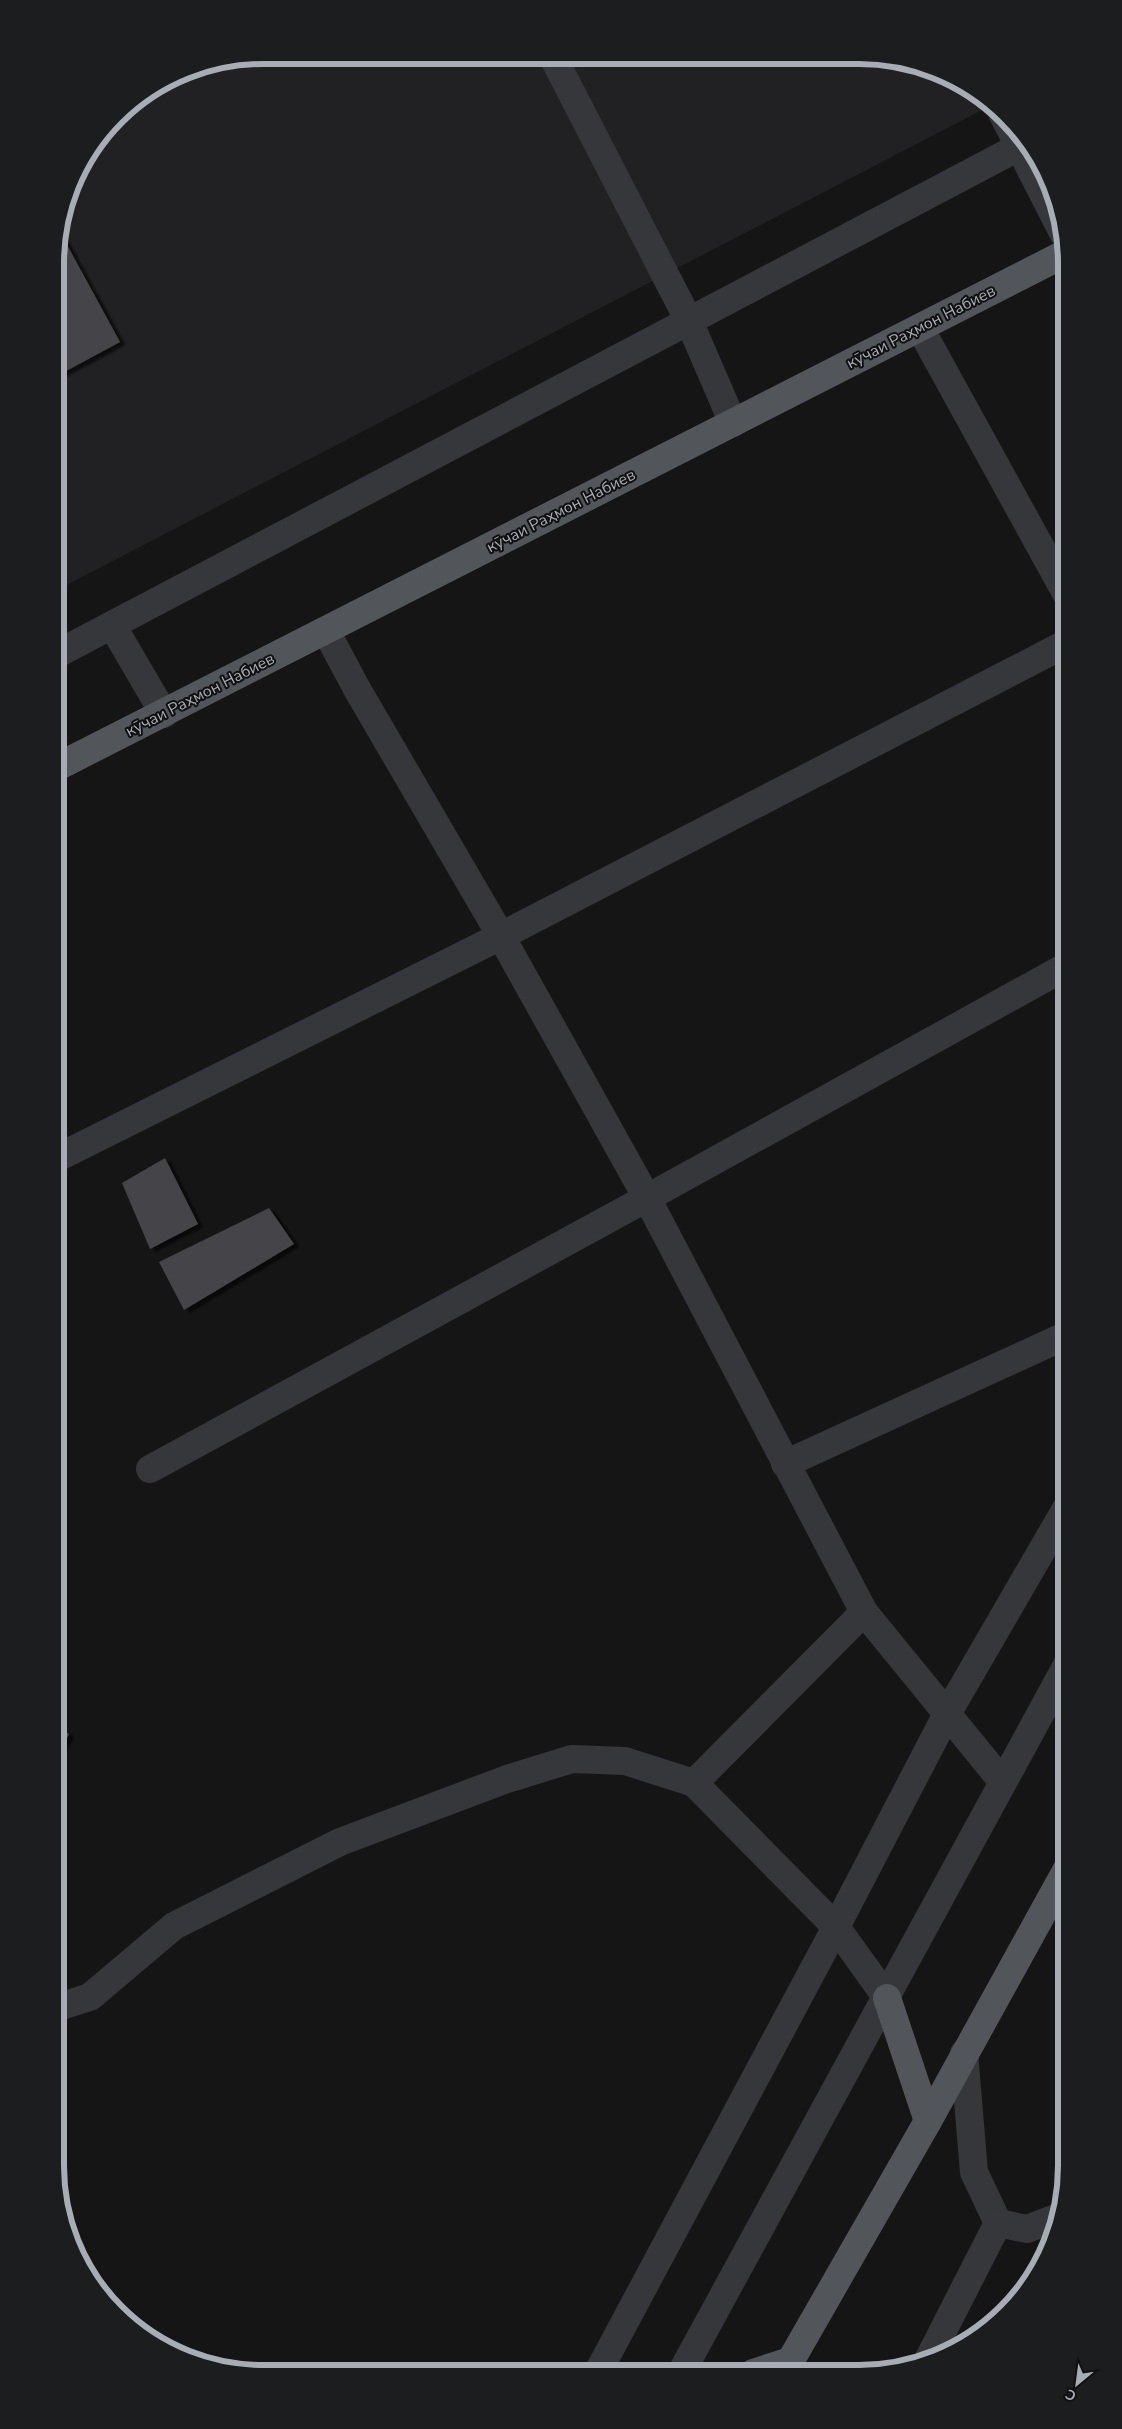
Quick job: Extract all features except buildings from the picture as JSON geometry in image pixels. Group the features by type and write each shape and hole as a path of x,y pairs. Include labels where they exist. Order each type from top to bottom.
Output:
{"main road":[{"name":"кӯчаи Раҳмон Набиев","path":"64,764 1058,257"},
{"path":"787,2365 928,2121 1058,1885"},
{"path":"887,1998 928,2121"}],"street":[{"path":"557,64 689,321 733,423"},
{"path":"1016,140 1050,208"},
{"path":"64,650 1019,147"},
{"path":"920,328 1058,579"},
{"path":"112,625 164,714"},
{"path":"326,631 357,689 501,936 647,1198 864,1612 1002,1781"},
{"path":"64,1154 501,936 1058,648"},
{"path":"150,1469 1058,971"},
{"path":"785,1464 1058,1339"},
{"path":"602,2365 836,1927 947,1714 1058,1523"},
{"path":"694,1783 864,1612"},
{"path":"685,2365 1058,1681"},
{"path":"64,2005 90,1997 174,1926 340,1842 507,1779 572,1760 625,1761 694,1783 836,1927 887,1998"},
{"path":"964,2053 974,2172 998,2223"},
{"path":"998,2223 1027,2230 1050,2220"},
{"path":"933,2351 998,2223"}],"shaded area":[{"path":"250,64 872,64 885,65 923,74 947,84 970,97 979,104 982,110 64,586 65,237 74,199 84,175 97,152 122,122 163,90 199,74 237,65"}]}
